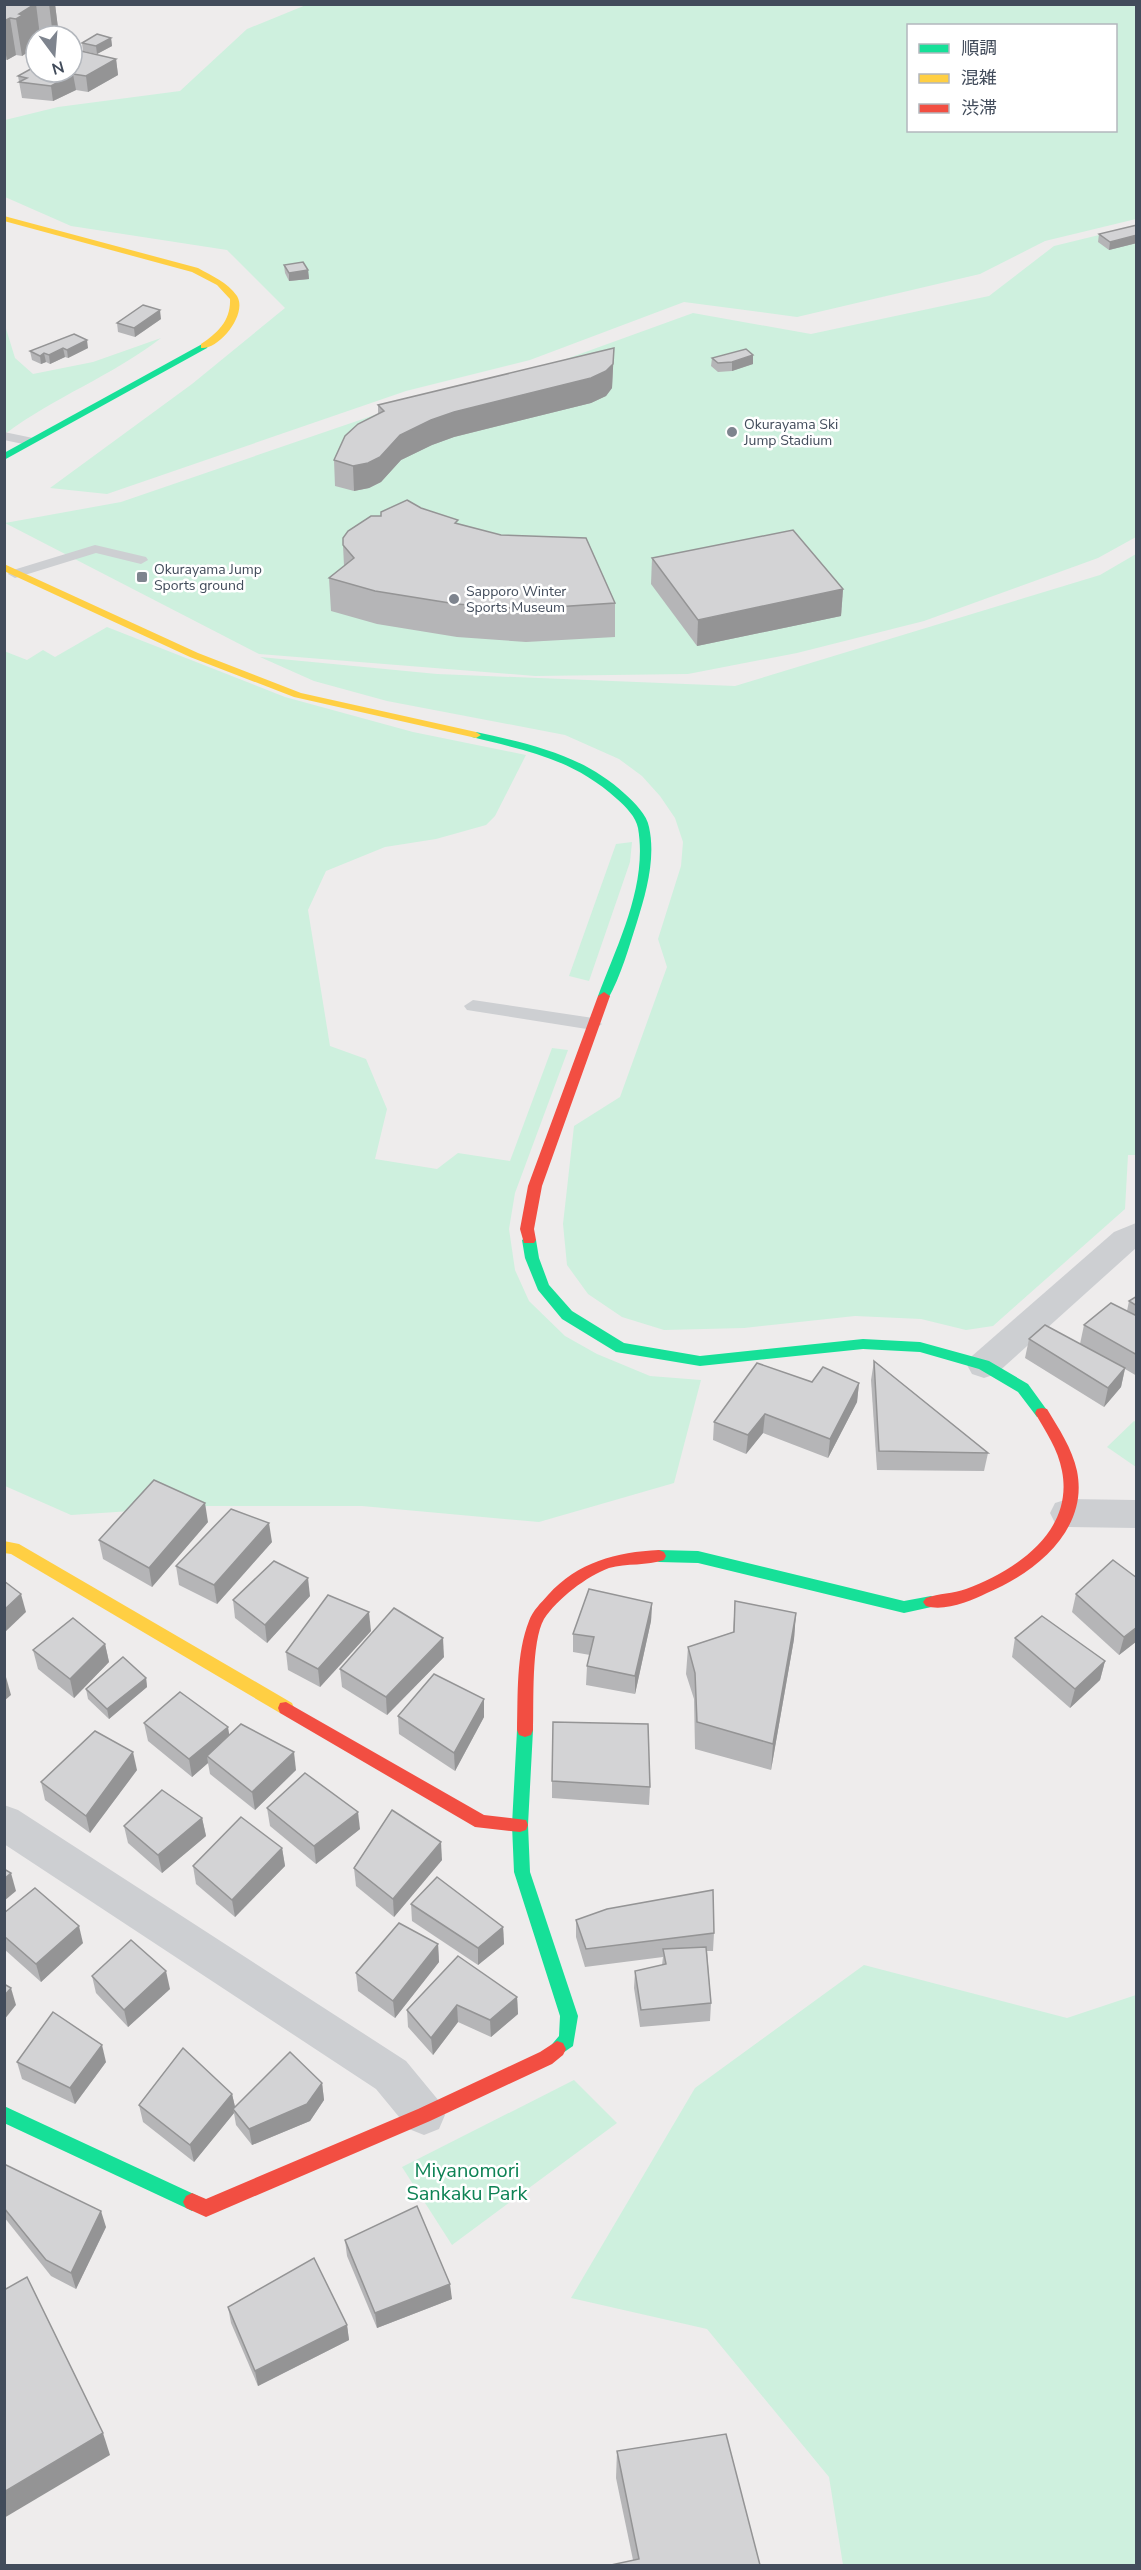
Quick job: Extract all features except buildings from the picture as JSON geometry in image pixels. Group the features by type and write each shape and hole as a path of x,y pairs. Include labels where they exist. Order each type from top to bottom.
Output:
{"street":[{"path":"4,218 195,270 216,279 229,290 237,302 236,314 232,321 214,340 28,441 4,457"},
{"path":"4,2114 206,2208 423,2115 546,2058 567,2040 569,2016 522,1872 520,1825 528,1667 536,1620 564,1585 591,1568 636,1556 698,1557 904,1606 970,1595 1020,1572 1050,1546 1068,1513 1071,1487 1067,1454 1048,1420 1023,1388 984,1365 920,1347 863,1344 700,1361 621,1348 593,1334 567,1315 543,1287 532,1258 527,1229 535,1186 625,938 644,860 644,826 630,805 610,785 585,767 555,753 298,695 194,655 109,614 10,571"},
{"path":"984,1365 1125,1240 1137,1234"},
{"path":"1068,1513 1137,1514"},
{"path":"4,1546 14,1548 481,1822 520,1825"},
{"path":"4,1822 391,2074 423,2115"}],"lane":[{"path":"4,436 28,441"},
{"path":"10,571 95,549 141,560"},
{"path":"473,1006 593,1024"}],"green space":[{"path":"306,5 1136,5 1136,219 1045,241 980,274 797,317 684,302 530,360 406,391 107,494 50,488 192,384 285,308 227,250 71,226 5,197 5,120 58,107 180,91 247,29"},
{"name":"Okurayama Ski Jump Stadium","path":"1136,226 1136,537 1098,558 924,621 797,653 688,674 535,676 259,654 5,523 121,502 395,408 544,367 693,313 811,334 989,296 1054,246"},
{"path":"4,322 15,358 33,374 93,362 161,338 123,364 43,409 5,434"},
{"path":"1136,554 1136,1155 1128,1155 1125,1209 993,1326 966,1330 921,1319 855,1316 744,1328 664,1330 622,1317 588,1294 567,1265 563,1224 574,1126 620,1097 667,967 658,939 681,866 683,842 675,818 642,776 619,759 565,735 387,701 314,681 260,657 437,674 735,686 1100,575"},
{"path":"107,627 285,697 413,732 526,755 495,816 486,825 436,839 385,847 326,871 308,910 330,1046 366,1059 387,1109 375,1159 437,1169 458,1153 510,1161 552,1048 568,1050 515,1193 509,1229 515,1270 529,1301 565,1336 597,1354 650,1376 701,1380 674,1483 539,1522 362,1506 207,1506 71,1515 5,1486 4,651 27,660 43,650 55,657"},
{"path":"632,842 630,862 589,981 569,976 616,844"},
{"path":"1134,1421 1136,1422 1136,1467 1107,1447"},
{"path":"864,1965 1067,2018 1136,1995 1136,2565 843,2565 829,2477 707,2329 571,2298 695,2088"},
{"name":"Miyanomori Sankaku Park","path":"574,2080 617,2123 452,2245 402,2167"}],"traffic: fast":[{"path":"4,457 204,346"},
{"path":"476,735 537,749 573,763 607,784 627,802 641,820 646,848 640,891 604,996"},
{"path":"529,1240 532,1258 543,1287 567,1315 621,1348 700,1361 863,1344 920,1347 984,1365 1023,1388 1042,1413"},
{"path":"659,1556 698,1557 904,1607 931,1602"},
{"path":"525,1730 520,1825 522,1872 569,2016 567,2040 557,2049"},
{"path":"4,2114 192,2202"}],"traffic: slow":[{"path":"4,218 195,270 220,283 234,298 235,306 227,326 204,346"},
{"path":"4,567 194,655 298,695 476,735"},
{"path":"4,1547 14,1548 286,1708"}],"traffic: jam":[{"path":"529,1240 527,1229 535,1186 604,996"},
{"path":"931,1602 966,1596 1002,1581 1028,1564 1048,1545 1063,1523 1070,1499 1070,1472 1061,1443 1042,1413"},
{"path":"525,1730 530,1645 540,1614 561,1591 585,1572 612,1561 659,1556"},
{"path":"286,1708 481,1822 520,1825"},
{"path":"192,2202 206,2208 424,2115 546,2058 557,2049"}],"place":[{"name":"Okurayama Ski Jump Stadium","path":"732,432"},
{"name":"Okurayama Jump Sports ground","path":"142,577"},
{"name":"Sapporo Winter Sports Museum","path":"454,599"}]}
